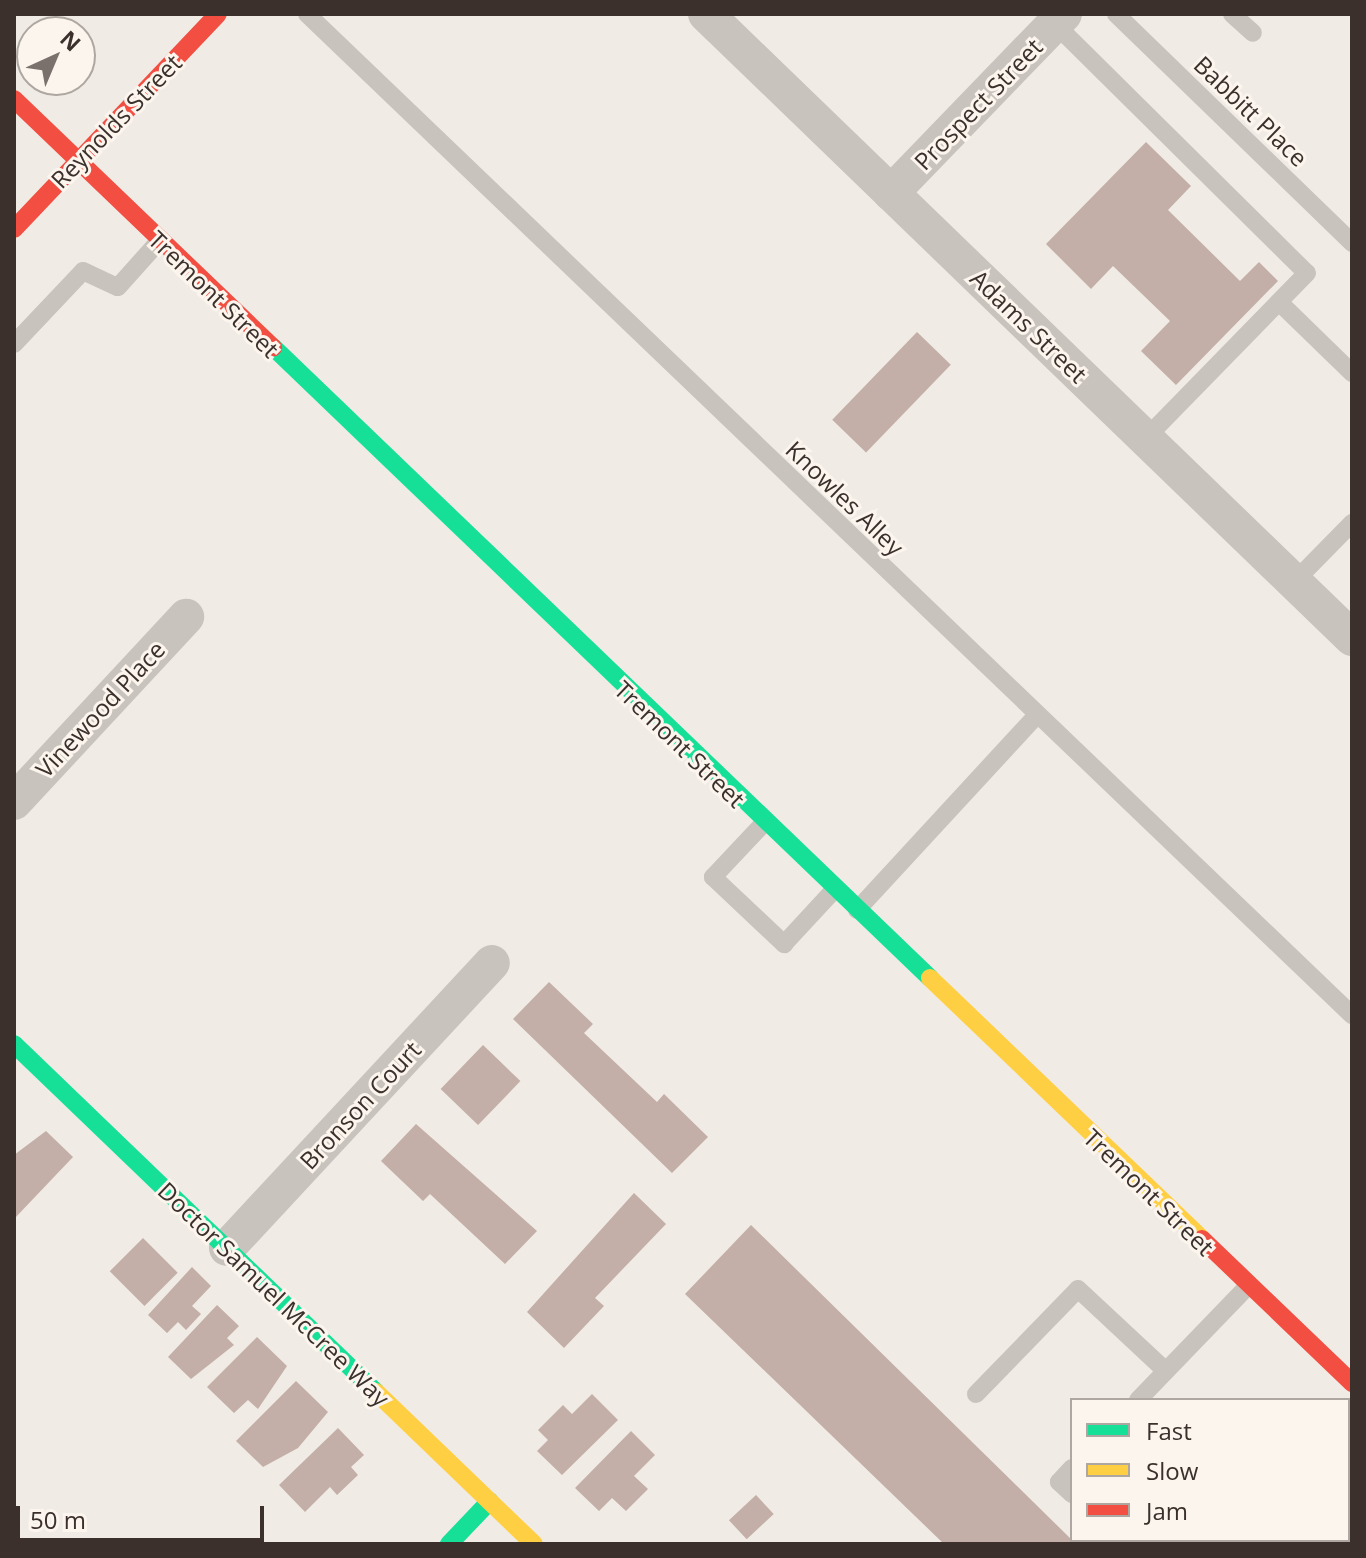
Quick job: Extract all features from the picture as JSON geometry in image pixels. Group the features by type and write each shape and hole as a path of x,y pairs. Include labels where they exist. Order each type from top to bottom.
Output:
{"street":[{"name":"Reynolds Street","path":"14,229 218,14"},
{"name":"Adams Street","path":"706,14 1352,638"},
{"name":"Prospect Street","path":"891,193 1060,19"},
{"name":"Tremont Street","path":"14,99 763,824 1352,1383"},
{"name":"Vinewood Place","path":"14,802 186,617"},
{"name":"Bronson Court","path":"227,1248 492,963"},
{"name":"Doctor Samuel McCree Way","path":"14,1044 534,1544"},
{"path":"449,1544 490,1501"}],"lane":[{"name":"Knowles Alley","path":"307,14 1036,716 1352,1015"},
{"name":"Babbitt Place","path":"1116,14 1352,243"},
{"path":"1232,14 1253,33"},
{"path":"1060,19 1307,273 1145,439"},
{"path":"14,344 83,271 118,287 160,240"},
{"path":"1279,302 1352,373"},
{"path":"1294,582 1352,523"},
{"path":"855,912 1036,716"},
{"path":"763,824 713,877 784,944 833,891"},
{"path":"1140,1398 1248,1286"},
{"path":"976,1394 1078,1289 1166,1371"},
{"path":"1070,1470 1059,1482 1070,1492"}],"building":[{"path":"1146,142 1191,186 1168,210 1240,281 1259,262 1278,281 1176,385 1141,351 1170,321 1113,266 1091,289 1046,244"},
{"path":"917,332 951,365 866,452 832,420"},
{"path":"549,982 593,1024 584,1033 657,1102 664,1094 708,1137 672,1173 513,1019"},
{"path":"483,1045 520,1081 478,1125 441,1089"},
{"path":"416,1124 537,1231 505,1264 430,1194 423,1201 381,1161"},
{"path":"46,1131 73,1157 14,1219 14,1155"},
{"path":"634,1193 666,1224 595,1298 604,1306 564,1348 527,1312"},
{"path":"751,1225 1070,1538 1070,1542 1079,1544 944,1544 685,1294"},
{"path":"143,1238 178,1273 144,1306 110,1271"},
{"path":"192,1267 211,1286 192,1306 201,1314 186,1330 178,1322 167,1333 148,1315"},
{"path":"217,1305 239,1326 227,1338 234,1345 191,1379 168,1357"},
{"path":"257,1337 287,1366 258,1409 248,1400 234,1413 207,1387"},
{"path":"296,1381 328,1412 298,1448 263,1467 236,1441"},
{"path":"592,1394 618,1420 562,1475 537,1451 548,1440 538,1430 563,1405 572,1414"},
{"path":"338,1428 364,1455 351,1467 358,1475 337,1495 330,1487 305,1512 279,1485"},
{"path":"631,1431 655,1455 634,1476 648,1489 626,1511 612,1498 599,1511 575,1488"},
{"path":"756,1495 774,1514 747,1539 729,1520"}],"traffic: fast":[{"path":"273,347 930,978"},
{"path":"14,1044 376,1392"},
{"path":"449,1544 490,1501"}],"traffic: slow":[{"path":"930,978 1202,1239"},
{"path":"376,1392 534,1544"}],"traffic: jam":[{"path":"14,229 218,14"},
{"path":"14,99 273,347"},
{"path":"1202,1239 1352,1383"}]}
